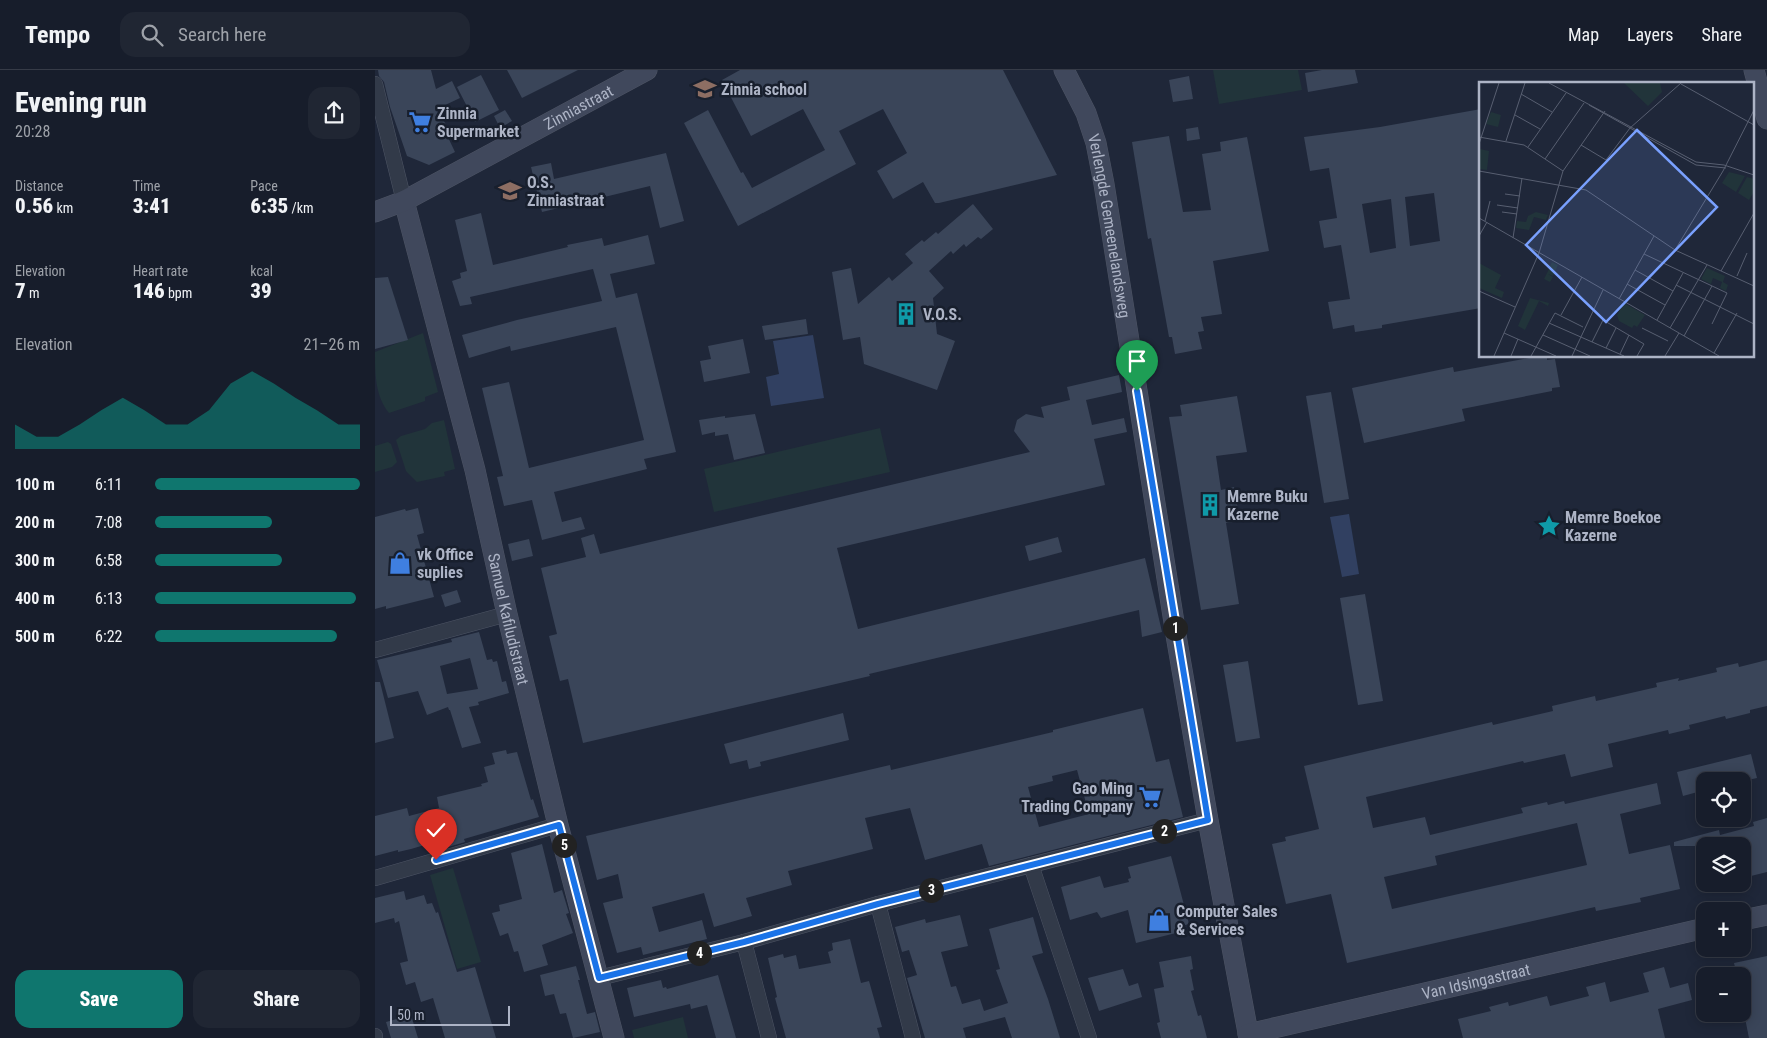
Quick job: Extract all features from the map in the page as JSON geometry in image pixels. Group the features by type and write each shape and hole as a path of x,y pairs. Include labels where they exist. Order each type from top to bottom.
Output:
{"street":[{"name":"Zinniastraat","path":"375,212 404,201 647,70"},
{"name":"Verlengde Gemeenelandsweg","path":"1064,70 1087,113 1096,143 1104,184 1176,632 1248,1036"},
{"path":"1754,70 1767,119"},
{"path":"375,84 404,201"},
{"name":"Samuel Kafiludistraat","path":"404,201 475,470 507,614 559,825 615,1038"},
{"path":"375,650 507,614"},
{"path":"599,978 744,942 878,904 1208,820"},
{"path":"375,878 559,825"},
{"path":"1031,865 1089,1038"},
{"path":"878,904 913,1038"},
{"path":"1751,918 1767,915"},
{"name":"Van Idsingastraat","path":"1248,1036 1696,930"},
{"path":"744,942 769,1038"}],"shaded area":[{"path":"1213,70 1298,70 1302,90 1219,104"},
{"path":"423,333 438,392 425,397 425,401 389,413 378,392 375,352"},
{"path":"444,420 455,469 444,472 445,476 417,482 406,471 396,440 401,436 425,429 432,423"},
{"path":"880,428 890,472 714,512 704,469"},
{"path":"388,442 391,444 397,462 392,467 375,472 375,446"},
{"path":"453,868 481,962 457,969 430,875"},
{"path":"683,1017 688,1038 634,1038 632,1030"}],"water":[{"path":"813,335 824,398 771,406 766,377 779,374 773,341"},
{"path":"1349,514 1359,574 1342,577 1330,517"}],"building":[{"name":"Zinnia Supermarket","path":"378,70 431,70 436,89 452,81 460,98 441,107 443,114 441,115 448,129 445,131 455,152 429,165 407,156 390,107 384,82 379,76"},
{"path":"507,70 578,70 522,98"},
{"path":"740,70 1003,70 1057,175 939,203 935,203 923,182 893,199 877,171 907,153 883,109 839,131 856,164 738,226 684,123 708,110 741,173 743,172 752,188 825,150 803,109 751,136 722,80"},
{"path":"1322,70 1355,70 1358,83 1308,92 1305,73"},
{"path":"481,75 499,110 475,122 457,87"},
{"path":"1189,76 1193,99 1173,102 1169,80"},
{"path":"1479,109 1479,308 1382,325 1382,328 1355,332 1354,325 1333,329 1328,302 1350,299 1341,245 1324,248 1319,221 1337,218 1329,168 1310,171 1304,137 1380,127","holes":["1434,193 1440,241 1410,246 1405,197","1391,199 1396,248 1370,253 1362,204"]},
{"path":"505,110 512,121 500,128 494,116"},
{"path":"1198,127 1200,139 1187,141 1186,129"},
{"path":"1169,136 1183,212 1211,210 1202,154 1221,151 1220,142 1247,137 1269,251 1213,261 1222,314 1201,317 1204,331 1198,332 1202,349 1175,354 1172,337 1169,337 1151,238 1148,239 1132,142"},
{"path":"666,153 684,221 660,228 650,186 542,212 531,167 551,163 554,179"},
{"path":"973,204 993,229 981,239 978,237 966,247 964,244 953,254 951,251 929,271 944,288 933,298 937,334 955,341 937,390 864,364 860,337 843,340 832,272 851,268 858,304 889,277 892,281 913,263 905,254 922,240 924,242 936,232 938,234"},
{"path":"481,213 493,265 568,247 567,245 602,238 604,246 648,235 655,264 610,274 616,298 637,293 676,452 644,459 647,469 554,492 562,522 581,517 585,529 542,540 532,500 504,506 497,477 503,476 482,388 509,382 529,468 644,440 616,327 511,351 510,346 469,358 462,335 517,320 602,301 593,269 470,297 472,304 460,306 452,281 461,278 460,273 467,271 455,220"},
{"path":"388,277 408,340 375,349 375,278"},
{"path":"806,319 808,334 765,340 762,326"},
{"path":"743,339 750,373 704,382 700,361 711,359 708,346"},
{"path":"1529,358 1555,359 1560,387 1552,388 1552,391 1462,409 1465,421 1364,443 1352,388 1453,367 1454,372"},
{"path":"1119,375 1122,392 1086,400 1092,425 1124,418 1127,432 1094,439 1105,485 837,548 858,629 1145,558 1162,632 1142,637 1139,610 869,674 870,676 583,743 568,679 560,681 549,636 557,634 541,568 586,557 581,538 594,534 600,554 1030,452 1014,431 1017,420 1026,414 1044,418 1041,407 1070,400 1067,387"},
{"path":"1331,392 1349,499 1324,503 1306,396"},
{"name":"Memre Buku Kazerne","path":"1237,396 1247,452 1216,456 1221,490 1234,487 1240,521 1226,523 1239,604 1201,610 1169,417 1182,416 1180,405"},
{"path":"755,414 765,453 734,460 728,434 715,436 715,432 702,435 699,420"},
{"path":"418,508 424,533 417,535 434,597 386,609 386,606 375,609 375,517 405,509 406,511"},
{"path":"1058,537 1062,552 1029,561 1025,546"},
{"path":"529,539 533,556 512,561 508,544"},
{"path":"457,590 461,602 445,607 441,595"},
{"path":"1365,594 1383,701 1358,705 1340,598"},
{"path":"479,632 487,660 497,661 502,682 506,681 509,693 478,702 479,705 469,707 481,743 462,748 448,707 427,715 418,691 388,698 377,660 452,642 451,639","holes":["470,658 478,689 447,694 440,666"]},
{"path":"1767,660 1767,706 1750,710 1750,713 1726,719 1725,716 1689,725 1690,729 1669,734 1668,730 1608,744 1613,767 1571,777 1565,754 1524,763 1523,761 1366,797 1373,828 1425,817 1430,835 1523,813 1521,808 1547,802 1548,805 1564,801 1565,804 1657,783 1661,804 1620,814 1629,854 1670,845 1680,889 1640,898 1641,902 1596,911 1595,907 1347,963 1331,894 1286,904 1272,844 1286,841 1285,837 1319,829 1304,766 1492,722 1493,725 1553,711 1552,706 1595,696 1596,701 1657,687 1656,683 1679,678 1678,681 1717,672 1716,668 1738,663 1739,667","holes":["1577,823 1587,865 1392,909 1384,877 1437,865 1435,856"]},
{"path":"1248,661 1260,738 1236,742 1223,665"},
{"path":"375,682 380,682 394,738 375,743"},
{"path":"1143,708 1156,762 1169,759 1183,817 989,866 982,844 925,860 910,808 865,818 873,849 788,871 792,885 746,898 752,916 714,927 704,893 652,907 659,932 702,920 707,939 643,955 641,947 617,953 603,903 623,898 618,874 597,880 586,836 890,765 891,770 1053,732 1053,730","holes":["1077,770 1089,814 1039,827 1028,787 1053,781 1052,776"]},
{"path":"843,713 849,740 760,762 761,766 749,769 747,760 730,764 724,744"},
{"path":"506,750 507,754 517,752 531,800 533,799 539,817 464,839 465,842 448,847 445,839 411,849 375,856 375,816 407,808 409,816 439,808 437,797 482,786 481,784 488,782 484,767 495,764 492,753"},
{"path":"1751,754 1757,778 1751,779 1751,772 1696,772 1696,792 1683,796 1677,772"},
{"path":"1767,818 1767,872 1751,876 1751,837 1696,837 1696,846 1674,846 1674,842 1719,830 1720,835 1751,827 1754,826 1753,822"},
{"path":"542,844 554,893 562,890 569,913 566,914 573,933 542,945 548,965 524,972 518,951 514,952 508,933 500,936 492,913 500,911 499,905 522,899 511,853"},
{"path":"1171,856 1189,924 1178,927 1180,932 1136,943 1128,910 1101,918 1097,912 1070,920 1061,887 1100,876 1104,888 1129,882 1128,879 1131,878 1128,867"},
{"path":"404,891 406,900 424,895 427,904 432,903 436,913 438,912 457,972 475,967 496,1038 445,1038 433,998 421,1002 415,982 406,985 400,963 408,961 399,921 395,923 394,918 375,923 375,898"},
{"path":"960,915 968,946 941,952 951,987 956,986 962,1004 980,999 984,1011 1008,1003 996,970 1000,969 989,929 1033,917 1043,953 1032,956 1060,1038 1012,1038 1005,1017 963,1028 966,1038 925,1038 907,978 917,975 909,950 902,952 895,927 925,919 926,923"},
{"path":"850,939 861,983 869,981 882,1027 877,1028 880,1038 786,1038 775,998 777,997 768,958 783,954 784,958 796,955 799,969 831,963 828,952 833,950 832,943"},
{"path":"1191,956 1193,969 1190,970 1194,990 1191,991 1198,1016 1201,1015 1207,1038 1161,1038 1157,1023 1160,1022 1154,989 1164,987 1159,962"},
{"path":"1767,956 1767,1038 1749,1038 1746,1022 1751,1022 1751,967 1735,967 1734,963"},
{"path":"576,966 587,1014 595,1012 600,1032 573,1038 566,1013 560,1014 554,994 545,996 540,975"},
{"path":"1664,967 1670,988 1688,983 1692,1000 1658,1009 1665,1038 1463,1038 1458,1019 1491,1011 1489,1007 1508,1002 1509,1006 1547,996 1550,1006 1589,996 1586,987 1605,982 1610,1002 1649,992 1643,973"},
{"path":"1123,969 1129,986 1138,983 1142,997 1099,1011 1088,978"},
{"path":"718,975 736,1038 716,1038 707,1005 691,1009 690,1004 634,1017 627,988 661,980 663,988 666,987 667,989"},
{"path":"411,1015 418,1038 391,1038 386,1022"}],"place":[{"name":"Zinnia school","path":"705,89"},
{"name":"Zinnia Supermarket","path":"420,122"},
{"name":"O.S. Zinniastraat","path":"510,191"},
{"name":"V.O.S.","path":"906,314"},
{"name":"Memre Buku Kazerne","path":"1210,505"},
{"name":"Memre Boekoe Kazerne","path":"1549,526"},
{"name":"vk Office suplies","path":"400,563"},
{"name":"Gao Ming Trading Company","path":"1150,797"},
{"name":"Computer Sales & Services","path":"1159,920"}],"route":[{"path":"436,860 559,825 599,978 744,942 878,904 1208,820 1177,642 1137,391"}]}
